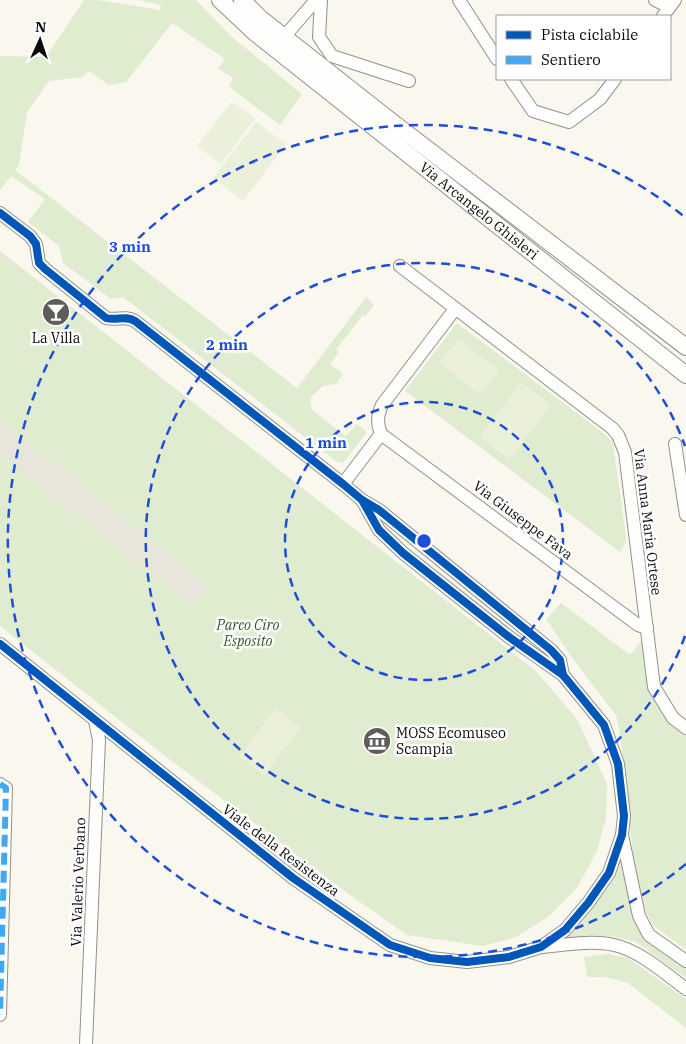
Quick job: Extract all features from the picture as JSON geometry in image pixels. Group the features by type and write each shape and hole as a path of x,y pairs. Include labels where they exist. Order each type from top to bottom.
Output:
{"street":[{"name":"Via Arcangelo Ghisleri","path":"220,0 254,32 277,41 404,131 686,347"},
{"name":"Via Arcangelo Ghisleri","path":"242,0 260,18 277,41 686,375"},
{"path":"277,41 316,0"},
{"path":"321,0 319,37 332,56 409,81"},
{"path":"459,0 496,58"},
{"path":"655,0 669,8"},
{"path":"512,80 533,111 569,122 600,99 614,80"},
{"name":"Viale della Resistenza","path":"0,213 30,236 36,244 39,263 46,269 106,318 112,320 128,317 135,321 362,500 379,510 551,650 560,660 563,675"},
{"name":"Via Anna Maria Ortese","path":"400,266 612,428 618,435 625,452 654,687 673,718 686,728"},
{"path":"343,484 381,434 378,422 382,405 455,308"},
{"name":"Via Giuseppe Fava","path":"381,434 638,625 647,628"},
{"path":"675,444 686,516"},
{"name":"Viale della Resistenza","path":"362,500 379,530 403,553 509,637 563,675 604,725 618,764 624,816 622,835 609,873 588,903 565,930 541,947"},
{"name":"Viale della Resistenza","path":"0,644 293,878 390,945 430,958 467,962 509,957 541,947 587,944 615,945 640,956 686,989"},
{"name":"Via Valerio Verbano","path":"86,1044 99,740 95,721"},
{"path":"0,784 6,788 0,1015"},
{"name":"Viale della Resistenza","path":"622,835 638,916 649,934 686,961"}],"green space":[{"path":"84,0 97,0 161,10 160,5 139,0 196,0 232,37 302,94 280,125 229,87 233,78 218,68 225,59 172,23 126,82 109,85 89,71 82,77 49,81 27,112 19,165 15,170 297,388 366,297 374,305 365,316 363,315 336,350 339,352 330,364 343,374 336,384 323,386 310,398 312,410 346,436 357,424 367,432 343,463 337,462 123,297 111,299 63,263 59,246 28,222 45,199 11,176 0,190 0,56 46,57"},
{"path":"232,102 255,118 221,164 197,146"},
{"path":"256,122 286,144 243,201 213,178"},
{"name":"Parco Ciro Esposito","path":"0,251 537,672 577,719 607,784 606,818 597,851 577,888 548,917 516,937 483,946 407,935 350,895 169,759 0,626"},
{"path":"457,323 606,435 613,443 626,536 626,541 620,552 405,391"},
{"path":"458,339 499,370 480,395 439,363"},
{"path":"521,382 551,405 509,460 480,436"},
{"path":"561,603 630,655 642,640 660,697 686,724 686,950 653,925 640,901 620,734 616,715 575,662 546,619"},
{"path":"276,708 301,728 264,775 239,756"},
{"path":"622,858 644,937 686,969 686,978 636,942 611,936 590,936 569,941 564,938 585,917 615,878"},
{"path":"608,954 628,958 686,999 686,1028 628,983 605,977 587,977 584,957"}],"shaded area":[{"path":"0,420 209,586 193,606 0,454"}],"marked path":[{"path":"0,784 6,788 0,1015"}],"cycle path":[{"path":"0,213 30,236 36,244 39,263 45,269 106,318 128,318 135,321 362,500 379,510 551,650 560,660 563,675"},
{"path":"0,644 293,878 390,945 430,958 467,962 509,957 541,947 565,930 588,903 609,873 622,835 624,816 618,764 604,725 563,675 509,637 403,553 379,530 362,500"}],"place":[{"name":"La Villa","path":"56,312"},
{"name":"MOSS Ecomuseo Scampia","path":"377,741"}]}
